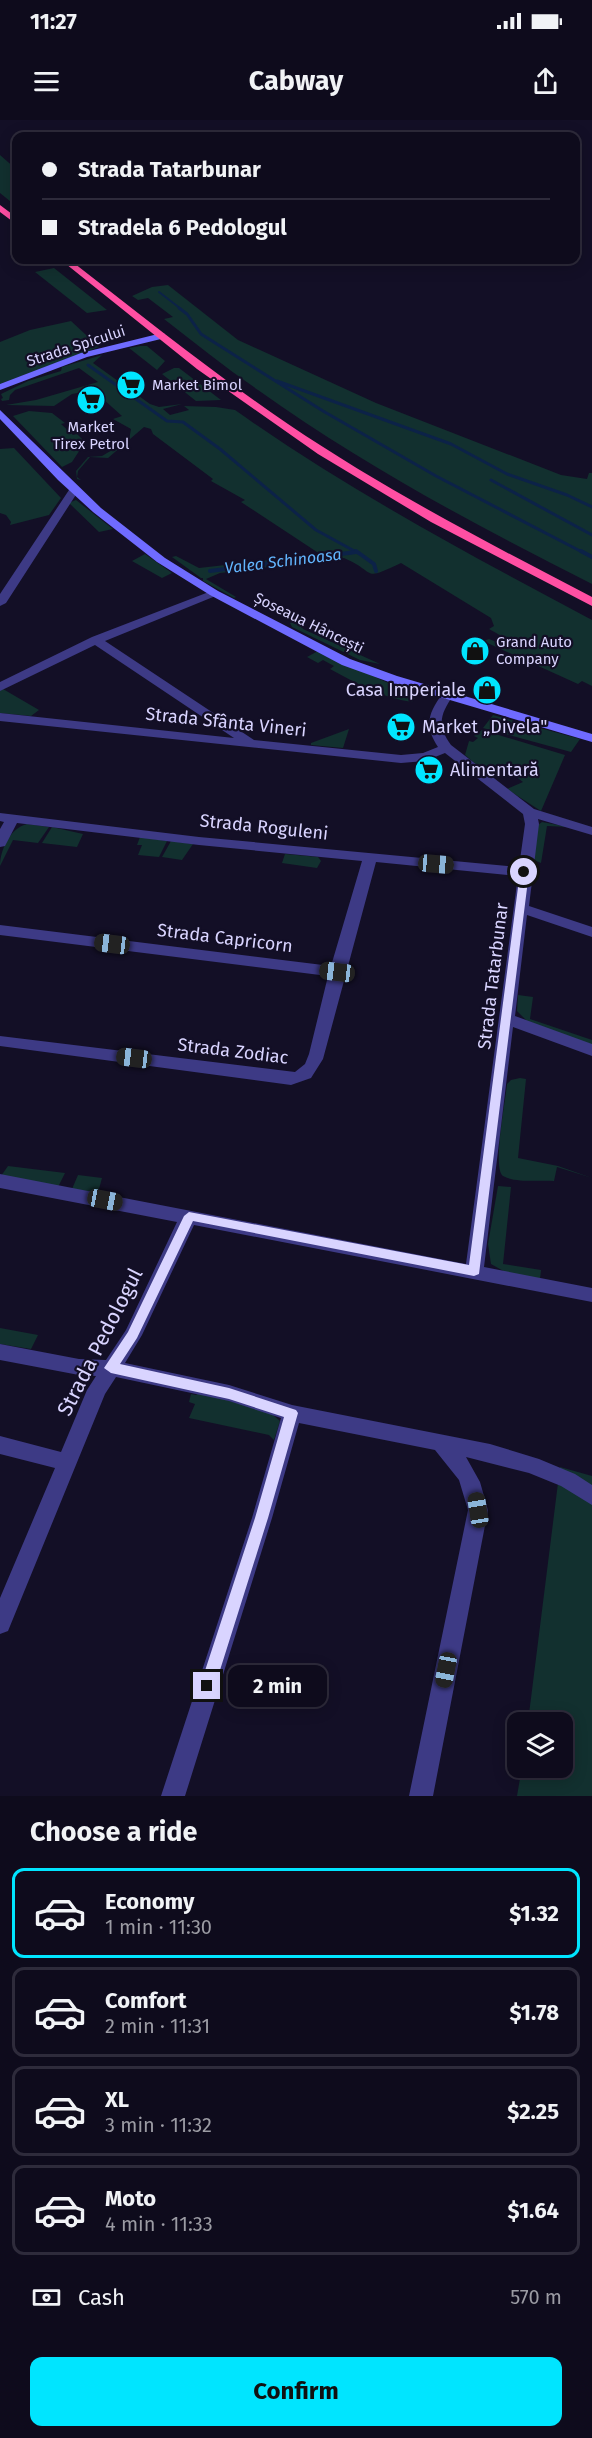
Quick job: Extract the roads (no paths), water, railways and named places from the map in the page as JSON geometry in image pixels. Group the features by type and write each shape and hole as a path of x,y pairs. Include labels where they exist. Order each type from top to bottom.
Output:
{"highway":[{"path":"0,208 12,218"},
{"path":"70,264 254,406 320,450 443,523 592,602"}],"street":[{"name":"Strada Spicului","path":"0,387 84,356 162,336"},
{"name":"Șoseaua Hâncești","path":"0,413 74,490 161,560 214,593 346,662 447,696 592,738"},
{"path":"0,603 74,490"},
{"path":"0,687 96,640 214,593"},
{"path":"96,640 250,742"},
{"path":"447,696 434,715 435,731 446,747 529,812 592,831"},
{"name":"Strada Sfânta Vineri","path":"0,717 401,759 425,757 446,747"},
{"name":"Strada Tatarbunar","path":"474,1271 532,824 529,812"},
{"path":"0,843 6,818"},
{"name":"Strada Roguleni","path":"6,818 180,838 524,872"},
{"name":"Strada Zodiac","path":"0,1041 291,1079 301,1077 313,1067 370,857"},
{"path":"521,908 592,932"},
{"name":"Strada Capricorn","path":"0,930 337,972"},
{"path":"507,1019 592,1050"},
{"path":"0,1181 592,1295"},
{"name":"Strada Pedologul","path":"1,1619 97,1390 133,1335 189,1216"},
{"path":"0,1352 79,1366 111,1368 229,1393 292,1413 515,1459 568,1480 592,1496"},
{"path":"173,1796 292,1413"},
{"path":"0,1445 67,1462"},
{"path":"421,1796 478,1510 472,1484 466,1471 442,1445"}],"waterway":[{"path":"159,292 181,309"},
{"path":"179,308 187,314 201,334 323,411 436,476 584,553"},
{"path":"88,365 167,421 183,422 220,449 316,530 358,553"},
{"path":"277,381 451,444 507,474 567,495 592,507"},
{"path":"491,480 592,535"},
{"path":"356,551 374,564 376,571"},
{"path":"581,551 592,557"},
{"name":"Valea Schinoasa","path":"210,571 356,552 349,553"}],"place":[{"name":"Market Bimol","path":"131,385"},
{"name":"Market Tirex Petrol","path":"91,400"},
{"name":"Grand Auto Company","path":"475,651"},
{"name":"Casa Imperiale","path":"487,690"},
{"name":"Market „Divela\"","path":"401,727"},
{"name":"Alimentară","path":"429,770"}]}
